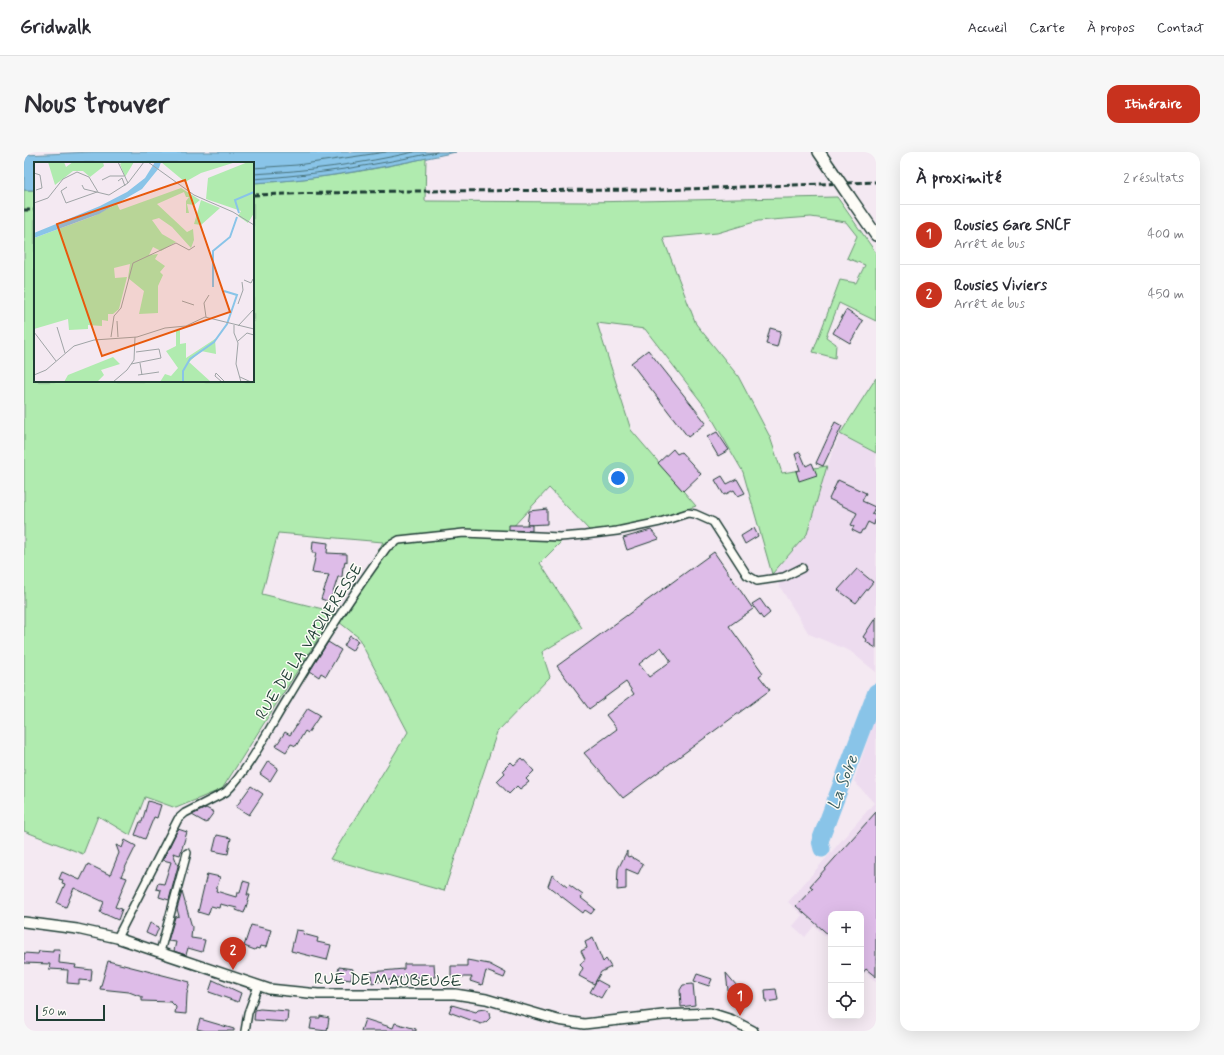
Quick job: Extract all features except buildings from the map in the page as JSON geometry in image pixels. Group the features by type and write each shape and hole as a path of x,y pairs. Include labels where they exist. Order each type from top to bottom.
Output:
{"main road":[{"path":"819,152 876,235"}],"street":[{"name":"RUE DE LA VAQUERESSE","path":"117,938 178,818 226,792 231,787 251,759 328,631 388,547 400,540 464,533 560,537 585,535 617,531 660,522 688,514 695,514 713,522 748,575 757,581 784,577 802,568"},
{"path":"160,952 187,853"},
{"name":"RUE DE MAUBEUGE","path":"24,922 77,929 117,938 258,986 284,991 318,994 455,994 486,999 558,1020 584,1024 663,1015 710,1013 732,1020 753,1031"},
{"path":"245,1031 248,1013 258,986"}],"shaded area":[{"path":"840,434 876,453 876,672 850,651 809,634 772,574 807,534 827,466"},
{"path":"876,714 876,982 864,971 864,911 828,911 828,938 814,926 805,937 793,926 802,915 788,902 874,803 854,781"}],"green space":[{"path":"426,158 425,201 588,202 837,197 876,253 876,321 839,303 826,337 836,344 835,358 813,352 840,280 856,283 865,265 847,258 857,236 846,222 811,217 758,221 717,233 663,238 696,324 738,376 770,437 782,473 827,466 807,534 772,574 743,472 706,408 645,329 597,323 631,430 696,506 641,524 590,531 549,488 509,531 562,541 540,563 582,628 542,652 550,677 497,732 444,891 330,859 408,732 358,637 339,622 383,542 278,533 262,594 335,612 222,789 176,808 145,797 130,835 98,816 83,854 24,831 24,190 34,190 34,382 254,382 254,183 297,180 384,167"},
{"path":"876,378 876,453 840,434"}],"water":[{"path":"92,152 456,152 330,176 254,183 254,162 34,162 34,190 24,190 24,155"}],"waterway":[{"name":"La Solre","path":"822,849 820,841 876,692"}],"railway":[{"path":"254,195 401,191 660,190 876,182"},
{"path":"24,210 34,210"}],"place":[{"name":"Rousies Viviers","path":"233,970"},
{"name":"Rousies Gare SNCF","path":"740,1016"}]}
